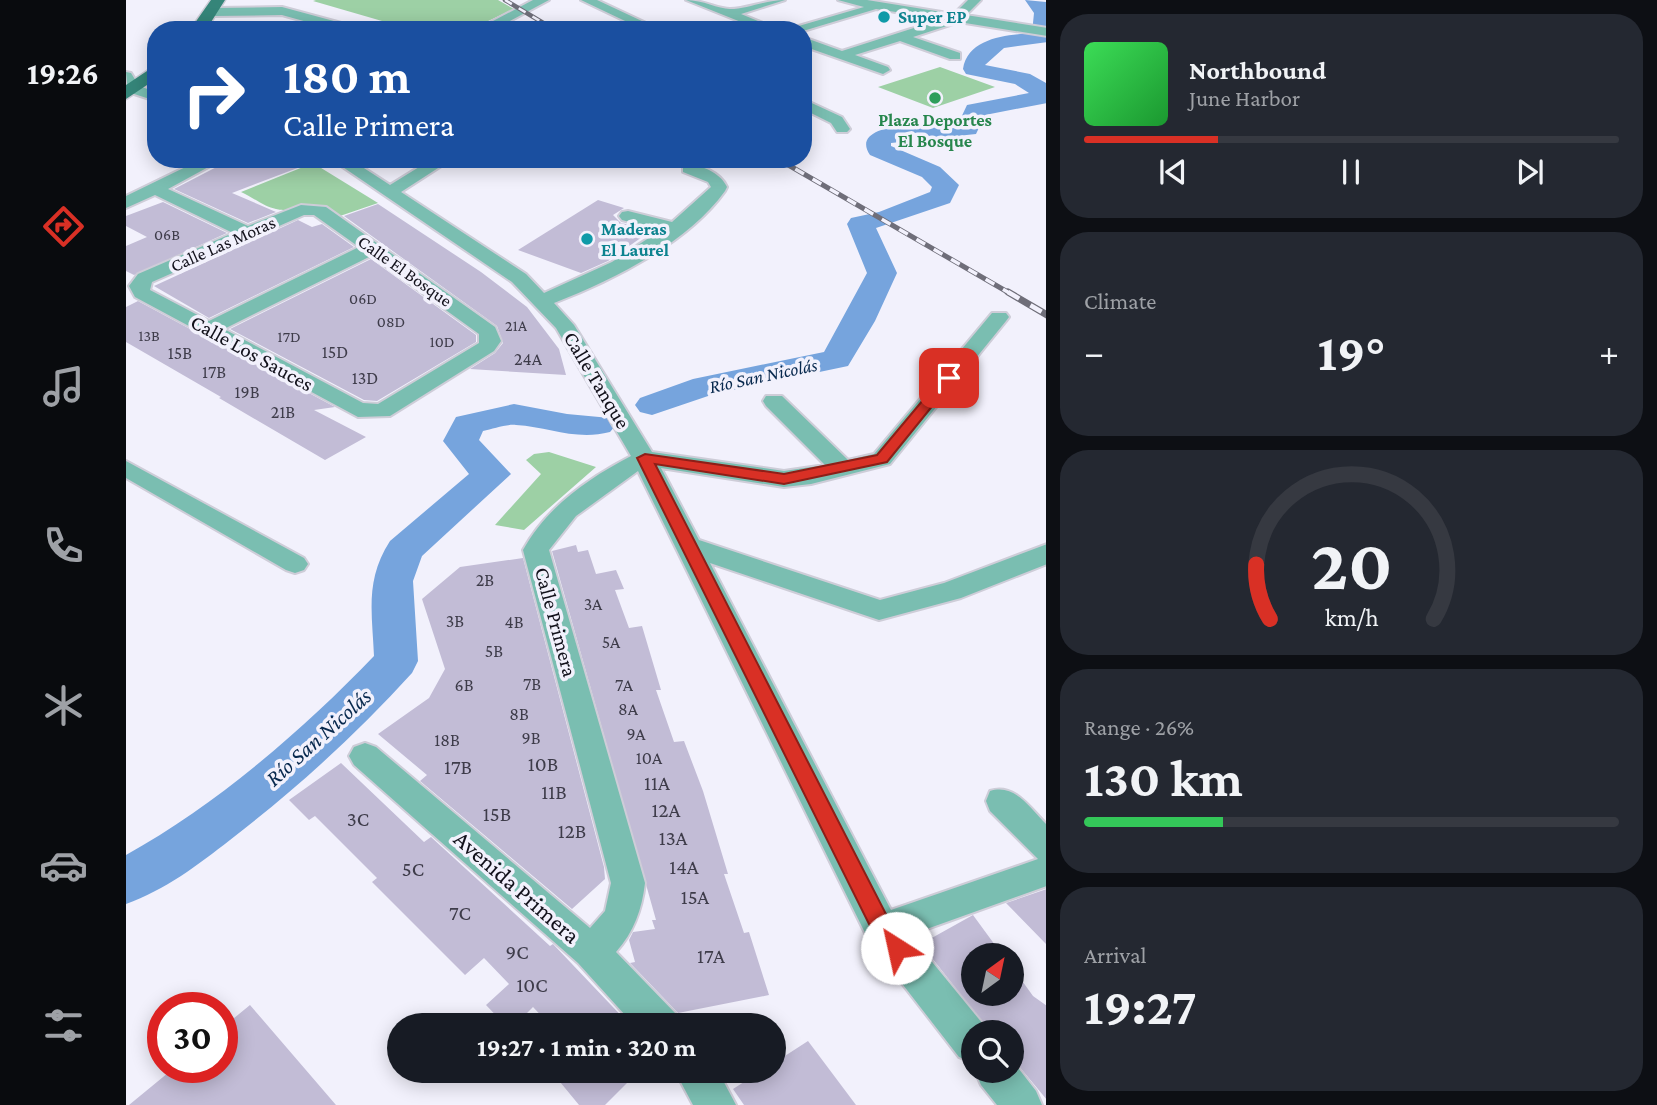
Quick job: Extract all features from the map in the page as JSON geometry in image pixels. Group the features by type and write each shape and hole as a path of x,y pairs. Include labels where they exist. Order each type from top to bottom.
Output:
{"main road":[{"path":"205,21 216,6"},
{"path":"128,86 147,75"}],"street":[{"path":"500,21 543,0"},
{"path":"587,0 635,21"},
{"path":"692,0 750,21"},
{"path":"728,13 779,0"},
{"path":"844,0 1040,32"},
{"path":"842,55 955,19 975,0"},
{"path":"216,6 282,11 318,21"},
{"path":"812,25 879,7"},
{"path":"901,37 955,56"},
{"path":"812,43 883,70"},
{"path":"128,86 147,93"},
{"path":"812,108 837,120 842,130"},
{"path":"141,196 197,168"},
{"name":"Calle Tanque","path":"360,168 390,192 519,278 564,325 645,458 882,929 961,1028"},
{"path":"390,192 429,168"},
{"path":"540,301 592,282 628,262 676,229 714,195 719,187 715,179 689,169"},
{"path":"141,196 240,236"},
{"name":"Calle Las Moras","path":"139,286 145,278 301,210 311,209"},
{"name":"Calle El Bosque","path":"311,209 320,211 488,331 491,341 382,411 370,412"},
{"path":"628,216 676,229"},
{"path":"208,329 372,248"},
{"name":"Calle Los Sauces","path":"139,286 142,293 358,410 370,412"},
{"path":"645,458 784,479 811,477 882,458 999,317"},
{"path":"774,401 842,468"},
{"name":"Calle Primera","path":"591,951 608,936 625,912 628,883 536,550 542,534 556,519 645,458"},
{"path":"126,468 295,564"},
{"path":"691,547 879,610 951,592 1023,565 1046,553"},
{"name":"Avenida Primera","path":"365,756 591,951 649,1013"},
{"path":"1002,801 1046,848"},
{"path":"882,929 1046,871"},
{"path":"702,1083 716,1105"},
{"path":"1005,1083 1023,1105"}],"green space":[{"path":"498,0 514,9 488,21 382,21 313,1"},
{"name":"Plaza Deportes El Bosque","path":"940,67 995,87 933,108 878,87"},
{"path":"301,168 321,168 378,203 340,216 314,206 292,210 276,209 241,192"},
{"path":"549,452 596,467 524,530 495,525 541,474 526,460 534,454"}],"building":[{"path":"215,168 298,168 232,193 276,212 248,223 174,189"},
{"name":"Maderas El Laurel","path":"598,200 624,208 613,215 621,223 652,230 608,261 581,273 518,250"},
{"path":"163,202 227,233 134,275 126,271 126,246 147,237 126,226 126,216"},
{"path":"378,204 481,272 527,307 559,349 566,375 470,369 495,353 503,343 497,326 344,216"},
{"path":"298,220 312,227 322,224 354,247 209,318 154,286"},
{"path":"371,259 476,335 476,342 377,401 364,400 230,329"},
{"path":"138,301 335,407 314,410 366,437 325,460 219,398 221,397 126,342 126,307"},
{"path":"576,545 578,552 588,550 596,574 616,570 624,589 615,590 629,628 642,626 661,690 656,690 674,742 684,741 703,791 728,874 724,874 744,933 749,932 769,995 678,1013 630,963 635,962 629,940 633,932 655,929 652,920 656,920 552,551"},
{"path":"523,558 604,867 605,879 572,909 420,781 427,775 378,734 429,698 445,669 422,599 460,567"},
{"path":"341,763 424,842 431,837 550,946 553,944 619,1013 539,1013 533,1007 527,1013 494,1013 486,1005 509,984 484,958 465,975 372,882 377,878 315,816 309,820 289,800"},
{"path":"1046,889 1046,944 1006,903"},
{"path":"973,915 993,943 961,943 961,995 921,944"},
{"path":"1024,984 1033,996 1046,1005 1046,1099 1024,1072 1024,1020 981,1020 970,1006 1024,1006"},
{"path":"250,1005 336,1105 129,1105 156,1083 238,1083 238,1015"},
{"path":"808,1041 856,1105 744,1105 733,1089 742,1083 786,1083 786,1055"},
{"path":"561,1083 627,1083 605,1105 579,1105"}],"waterway":[{"name":"Río San Nicolás","path":"891,214 941,197 946,185 931,172 879,150 879,139 897,133 968,129 975,110 1042,97 1038,88 1022,79 974,69 975,61 998,42 1040,38 1044,18 1041,8 1034,0"},
{"name":"Río San Nicolás","path":"652,405 705,386 836,359 859,321 882,273 861,224 876,219"},
{"name":"Río San Nicolás","path":"126,881 186,844 267,782 334,724 396,661 392,581 404,550 492,474 477,462 461,441 468,424 514,414 567,425 598,425"}],"railway":[{"path":"505,0 540,21"},
{"path":"794,168 1011,294"},
{"path":"1008,292 1046,314"}],"place":[{"name":"Super EP","path":"884,17"},
{"name":"Plaza Deportes El Bosque","path":"935,98"},
{"name":"Maderas El Laurel","path":"587,239"}],"route":[{"path":"897,948 882,929 645,458 755,477 784,479 811,477 865,464 882,458 949,378"}]}
